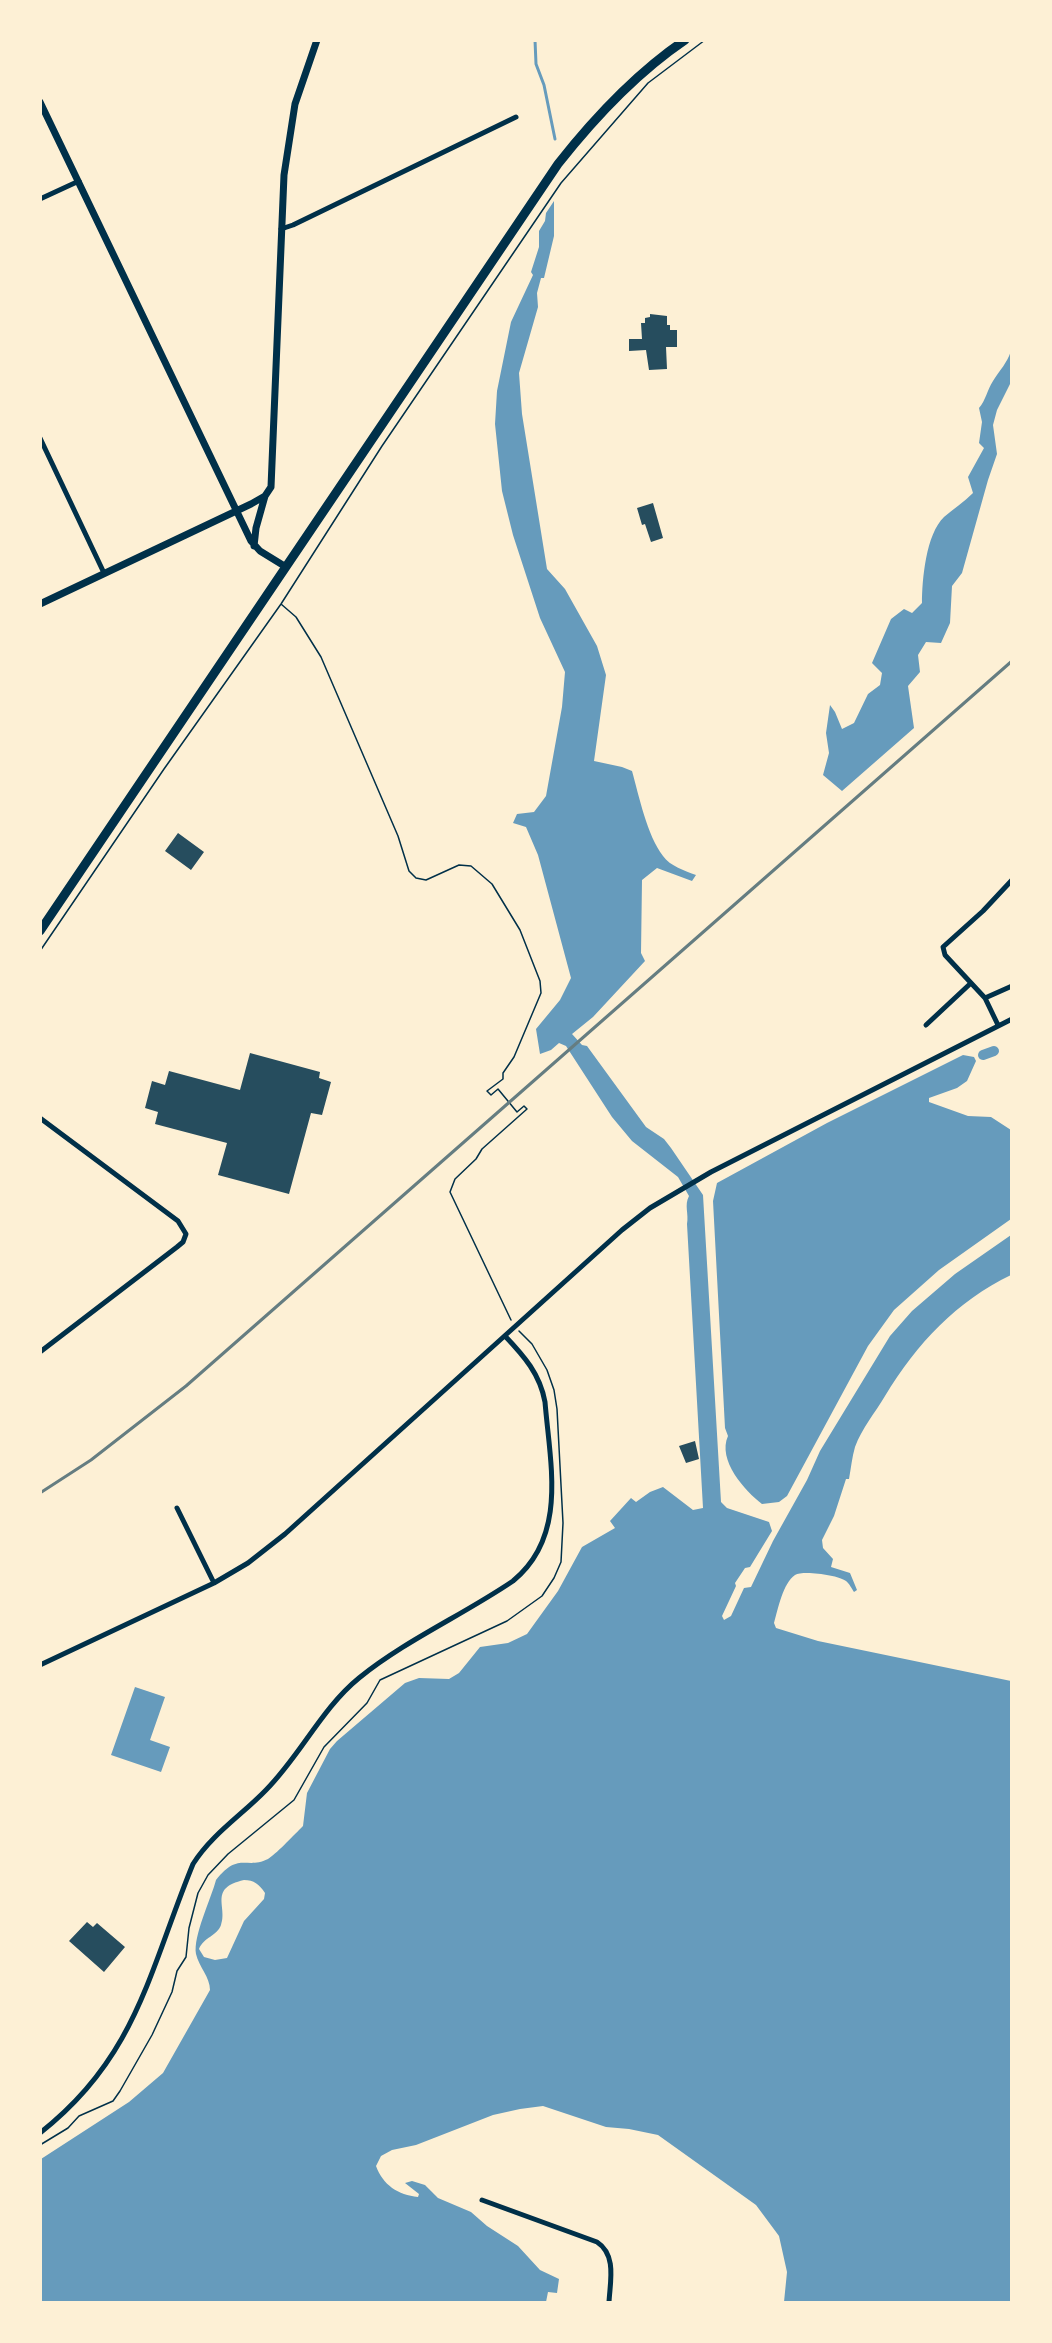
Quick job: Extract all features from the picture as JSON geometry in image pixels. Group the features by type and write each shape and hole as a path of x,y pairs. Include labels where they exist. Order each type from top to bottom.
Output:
{"main road":[{"path":"40,931 558,164 614,98 649,67 685,40"}],"street":[{"path":"255,546 256,528 265,496 273,481 284,175 296,102 317,40"},
{"path":"40,102 255,546 286,567"},
{"path":"281,229 334,206 516,117"},
{"path":"40,199 79,181"},
{"path":"40,438 104,573"},
{"path":"40,604 265,496"},
{"path":"998,1025 985,998 945,955 943,947 983,911 1011,880"},
{"path":"926,1025 971,983"},
{"path":"985,998 1011,986"},
{"path":"40,1665 214,1582 248,1563 285,1534 622,1230 650,1208 696,1180 1011,1019"},
{"path":"40,1118 178,1221 186,1234 183,1242 177,1247 40,1352"},
{"path":"40,2133 91,2086 126,2033 142,2002 193,1864 206,1845 267,1789 332,1707 359,1678 413,1641 513,1581 525,1572 536,1558 547,1532 551,1510 545,1402 542,1386 530,1363 505,1336"},
{"path":"177,1508 214,1582"},
{"path":"482,2200 603,2246 610,2259 609,2302"}],"path":[{"path":"40,951 164,769 281,604 382,446 561,183 648,83 705,40"},
{"path":"40,2145 68,2128 79,2116 113,2101 152,2035 172,1992 177,1971 186,1957 189,1928 198,1893 208,1875 228,1854 294,1800 324,1747 367,1703 380,1680 507,1621 542,1596 561,1562 563,1523 559,1427 554,1390 539,1355 508,1317 450,1192 455,1179 472,1163 482,1149 527,1109 524,1106 517,1112 498,1089 490,1095 487,1091 503,1078 503,1073 514,1057 541,993 540,981 520,930 484,876 471,866 464,864 426,880 416,878 410,871 398,836 321,657 296,617 281,604"}],"water":[{"path":"554,201 554,236 544,278 541,278 537,293 538,307 519,373 522,414 547,569 565,589 597,646 606,675 594,761 632,771 644,815 657,847 670,863 696,875 692,881 657,868 642,880 641,953 645,961 593,1017 572,1034 582,1045 587,1046 646,1127 664,1139 703,1195 721,1502 727,1508 769,1522 772,1531 750,1567 745,1568 735,1583 736,1586 722,1616 724,1620 731,1616 744,1588 751,1587 820,1451 890,1336 912,1311 955,1274 1011,1235 1011,1275 973,1297 925,1341 897,1377 858,1440 849,1479 846,1479 834,1516 822,1540 823,1548 833,1559 831,1567 850,1573 857,1590 854,1592 847,1582 836,1577 813,1573 795,1575 784,1590 774,1623 776,1628 818,1641 1011,1681 1011,2302 784,2302 787,2272 779,2236 756,2205 658,2135 606,2127 543,2106 493,2115 416,2145 392,2150 381,2156 376,2166 383,2179 392,2188 418,2197 419,2194 405,2183 412,2181 425,2185 438,2198 471,2212 487,2226 518,2246 540,2270 559,2279 557,2293 548,2292 546,2302 41,2302 41,2159 129,2102 163,2073 210,1990 197,1959 196,1946 216,1880 231,1866 268,1859 303,1826 307,1793 330,1749 405,1683 419,1678 449,1679 459,1673 480,1647 508,1643 527,1634 558,1591 582,1547 615,1528 610,1521 631,1498 636,1502 650,1492 663,1487 693,1510 703,1508 687,1224 689,1196 678,1177 632,1141 612,1117 566,1046 559,1043 551,1050 540,1054 536,1029 560,1000 571,978 538,855 526,827 513,823 517,814 534,812 546,796 562,707 565,672 540,618 513,535 502,491 495,424 497,391 511,322 533,275 531,272 539,247 539,231 545,221 546,213","holes":["248,1880 261,1887 265,1893 264,1899 244,1921 227,1958 215,1960 204,1957 199,1949 221,1925 223,1893 233,1883"]},
{"path":"1011,351 1011,382 997,410 993,425 997,454 962,573 952,586 950,623 941,643 926,642 918,655 920,672 908,686 914,728 842,791 823,775 829,753 826,733 830,705 842,729 854,723 868,694 880,685 882,673 872,663 891,619 904,609 912,613 922,603 924,570 933,534 944,517 973,493 968,477 984,448 979,443 982,422 979,408"},
{"path":"963,1055 974,1057 976,1061 967,1081 957,1088 929,1098 929,1102 968,1116 991,1117 1011,1130 1011,1219 939,1270 894,1310 868,1346 787,1496 779,1502 762,1504 734,1474 726,1455 728,1436 725,1428 713,1201 717,1183 827,1123"},
{"path":"135,1687 165,1697 150,1740 170,1747 161,1772 111,1755"}],"building":[{"path":"650,314 667,316 667,325 670,325 670,330 677,330 677,347 666,347 667,369 649,370 646,350 629,351 629,339 642,339 641,323 645,323 645,318 650,317"},
{"path":"653,503 663,538 651,542 645,524 642,525 637,508"},
{"path":"178,833 204,852 191,870 165,851"},
{"path":"250,1053 320,1072 319,1078 331,1082 322,1115 311,1113 289,1194 218,1175 227,1143 155,1124 158,1112 145,1108 152,1081 165,1085 169,1071 240,1090"},
{"path":"695,1441 699,1459 686,1463 679,1446"},
{"path":"87,1922 93,1927 97,1923 125,1947 104,1972 69,1941"}],"waterway":[{"path":"535,40 536,64 544,85 555,139"},
{"path":"983,1055 994,1051"}],"railway":[{"path":"40,1493 91,1460 186,1386 1012,661"}]}
